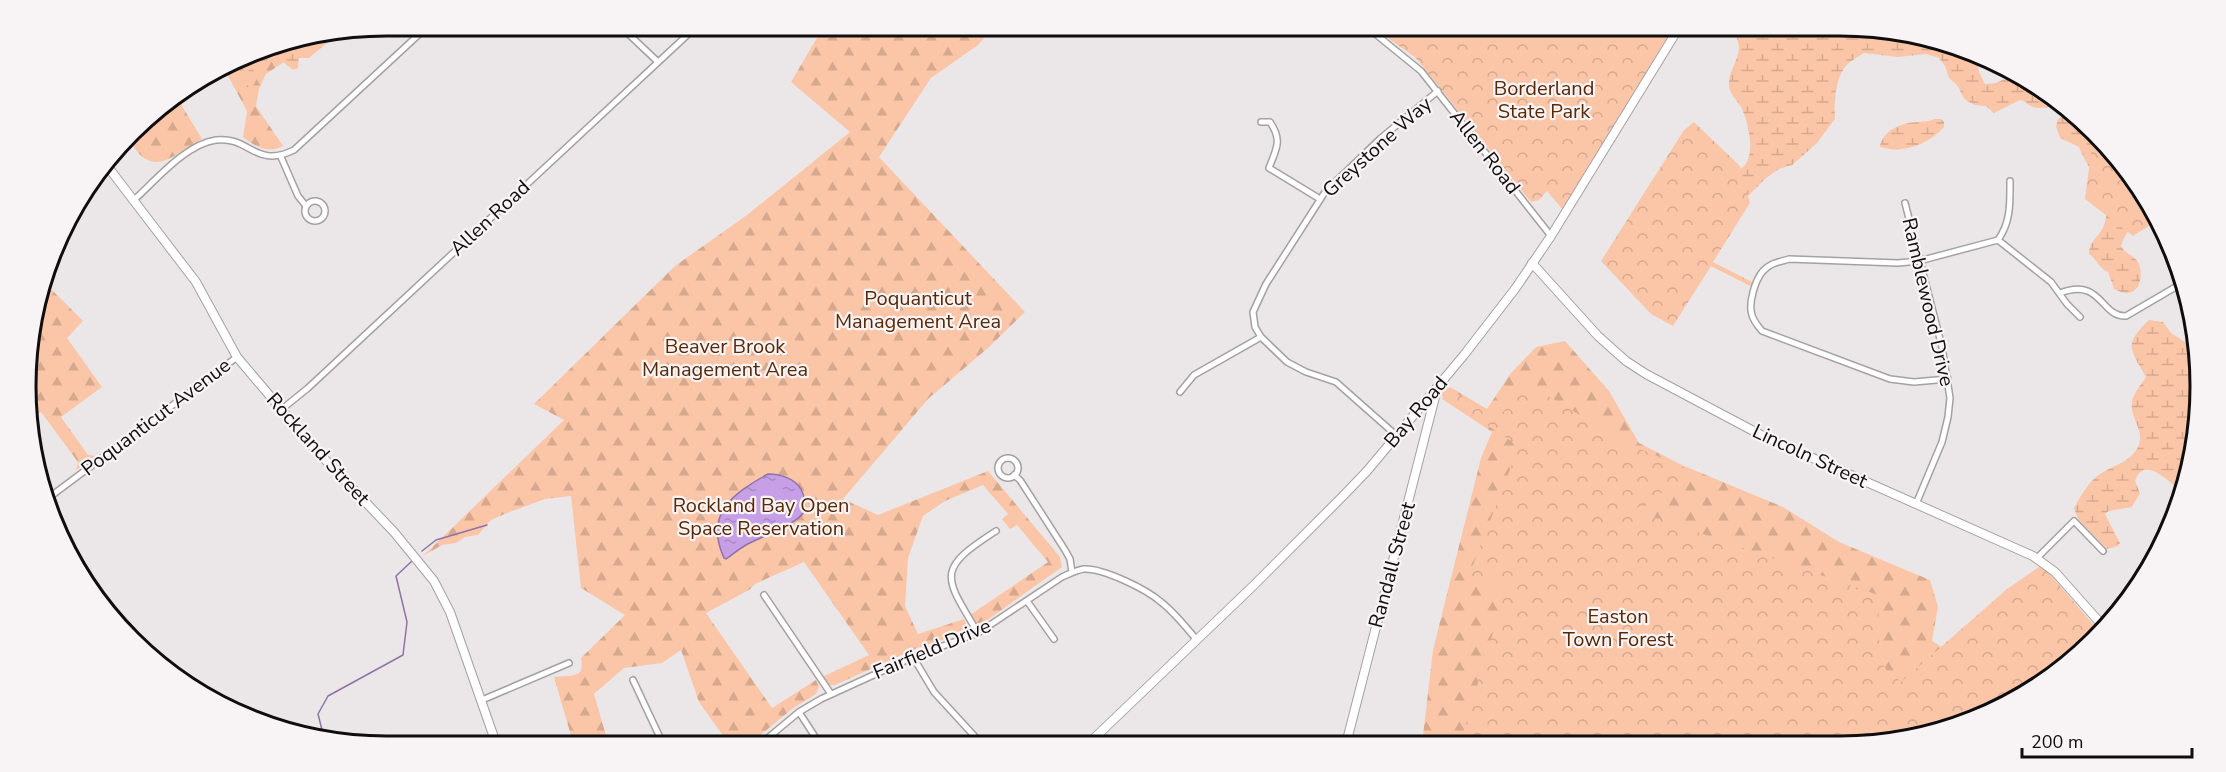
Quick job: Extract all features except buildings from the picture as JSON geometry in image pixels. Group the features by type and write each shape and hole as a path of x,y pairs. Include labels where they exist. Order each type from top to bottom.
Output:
{"street":[{"path":"134,200 190,150 204,143 226,140 238,143 265,157 281,157 294,150 417,36"},
{"path":"630,36 657,62"},
{"name":"Allen Road","path":"282,409 308,388 686,36"},
{"name":"Allen Road","path":"1378,36 1417,66 1551,236"},
{"name":"Bay Road","path":"1096,736 1343,496 1481,335 1551,236 1674,36"},
{"name":"Greystone Way","path":"1261,337 1253,318 1256,303 1320,199 1339,177 1381,138 1438,92"},
{"path":"1262,122 1270,123 1277,133 1276,150 1269,168 1320,199"},
{"path":"281,157 298,196 306,206"},
{"name":"Rockland Street","path":"110,170 196,282 237,357 314,448 405,545 434,580 450,612 495,736"},
{"path":"1948,379 1914,382 1890,379 1762,331 1750,313 1756,284 1763,271 1774,263 1789,259 1898,263 1919,261 1998,240 2004,232 2009,217 2010,181"},
{"name":"Ramblewood Drive","path":"1905,203 1942,347 1950,398 1942,442 1916,504"},
{"path":"1998,240 2051,282 2080,317"},
{"name":"Lincoln Street","path":"1532,264 1598,336 1626,361 1646,374 1761,435 2037,558 2055,572 2099,621"},
{"path":"2061,293 2070,290 2085,290 2117,314 2126,316 2175,287"},
{"path":"1180,392 1194,375 1261,337 1287,362 1305,372 1336,382 1396,436"},
{"name":"Poquanticut Avenue","path":"53,494 237,357"},
{"name":"Randall Street","path":"1348,736 1388,576 1433,412 1438,385"},
{"path":"1014,475 1020,480 1067,553 1072,572 1083,569 1102,572 1148,594 1165,605 1196,639"},
{"path":"2037,558 2074,521 2103,551"},
{"path":"978,633 954,594 951,575 960,557 996,531"},
{"name":"Fairfield Drive","path":"770,736 799,712 831,694 913,657 978,633 1072,572"},
{"path":"764,595 831,694"},
{"path":"1027,601 1054,639"},
{"path":"913,657 934,692 974,736"},
{"path":"482,700 569,663"},
{"path":"633,680 659,736"},
{"path":"799,712 815,736"}],"green space":[{"path":"818,36 986,36 978,45 931,78 879,157 1025,312 988,348 928,399 843,499 878,515 988,471 1060,557 1062,567 983,623 974,621 970,615 1048,562 1017,525 1010,529 1002,519 1008,514 983,485 945,501 923,516 908,558 905,606 918,634 964,619 967,627 964,633 917,648 835,685 829,685 822,677 869,655 804,562 755,584 749,590 706,613 772,708 816,680 819,687 816,694 792,709 759,736 723,736 699,702 681,650 662,663 624,668 594,694 606,736 571,736 554,677 578,673 582,665 581,658 625,615 581,588 571,496 545,499 507,513 491,520 478,535 465,537 456,543 442,545 423,556 564,420 534,404 675,266 747,215 850,132 791,82"},
{"name":"Borderland State Park","path":"1385,36 1668,36 1563,210 1547,191 1539,200 1531,202 1416,58"},
{"path":"1736,37 1863,37 1931,48 1978,65 1985,84 1996,83 2006,78 2051,107 2036,108 2020,100 1994,113 1986,106 1975,105 1963,97 1958,86 1949,78 1939,58 1926,54 1898,57 1864,53 1849,63 1842,72 1837,85 1835,119 1817,143 1792,165 1779,169 1766,178 1740,204 1732,174 1743,167 1748,160 1750,137 1744,113 1729,86 1739,49"},
{"path":"329,41 309,58 290,58 266,74 259,89 256,106 283,146 278,148 262,148 243,137 247,111 226,75 231,72 273,55"},
{"path":"292,49 299,56 298,68 293,70 282,61 270,57 252,88 245,87 243,83 254,62"},
{"path":"182,102 182,106 202,139 163,161 155,162 146,159 133,145 155,123"},
{"path":"2063,116 2103,155 2118,173 2144,213 2130,229 2121,246 2140,266 2139,285 2133,292 2126,293 2114,289 2108,272 2102,269 2089,254 2089,249 2104,225 2106,205 2099,185 2079,147 2060,138 2056,126 2058,119"},
{"path":"1941,119 1944,127 1923,143 1897,149 1880,147 1885,136 1894,128"},
{"path":"1694,122 1740,166 1750,203 1713,262 1754,283 1752,287 1711,266 1673,326 1651,314 1601,261 1684,130"},
{"path":"2092,144 2118,173 2151,225 2133,236 2085,199"},
{"path":"50,288 83,321 67,338 102,387 61,417 88,455 96,456 76,470 78,462 41,412 37,414 37,363 39,340"},
{"path":"2149,320 2163,322 2171,333 2187,346 2190,386 2187,432 2175,487 2159,474 2145,470 2135,481 2140,493 2132,507 2109,511 2105,514 2120,543 2118,546 2107,549 2078,519 2074,508 2096,477 2126,460 2138,447 2140,435 2132,402 2146,377 2133,353 2132,342"},
{"name":"Easton Town Forest","path":"1565,341 1609,391 1639,443 1682,465 1783,507 1839,542 1930,580 1938,607 1932,641 1953,654 2062,657 2034,677 1995,700 1931,724 1886,733 1840,736 1423,736 1433,650 1481,458 1492,432 1442,399 1450,387 1487,409 1511,373 1536,347"},
{"name":"Easton Town Forest","path":"1528,384 1608,432 1606,435 1689,469 1683,479 1634,510 1878,595 1880,663 1901,682 2007,589 2042,565 2094,626 2053,664 1995,700 1931,724 1886,733 1840,736 1462,736 1508,581 1466,583 1519,446 1439,394 1446,386 1496,420"}],"water":[{"path":"768,474 786,477 798,485 804,497 804,512 794,522 746,545 726,559 724,558 717,529 725,507 743,489"}],"waterway":[{"path":"422,551 436,540 487,525"},
{"path":"322,730 318,714 328,696 403,655 407,622 396,576 412,561"}],"park label":[{"name":"Poquanticut Management Area","path":"918,310"},
{"name":"Beaver Brook Management Area","path":"725,358"},
{"name":"Rockland Bay Open Space Reservation","path":"761,516"}]}
